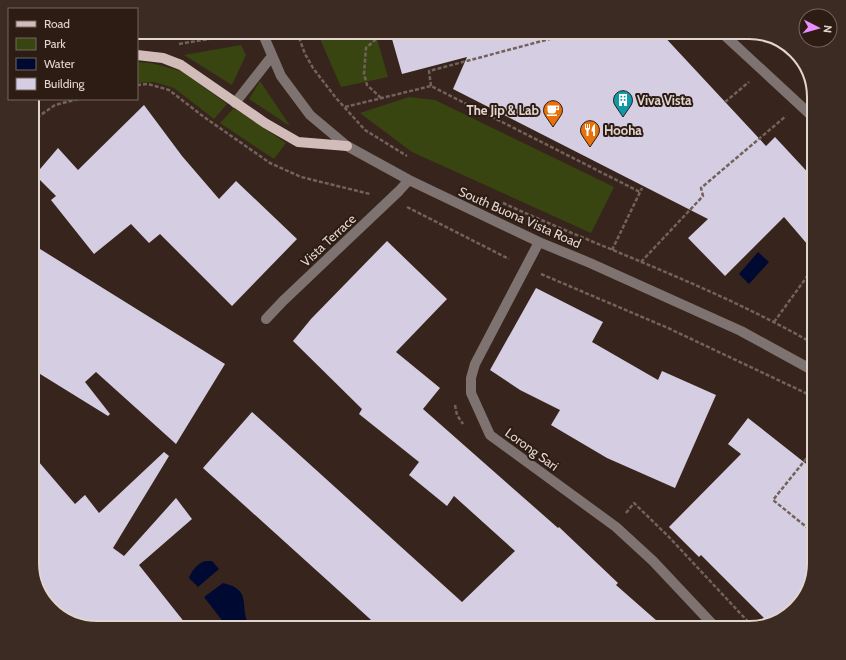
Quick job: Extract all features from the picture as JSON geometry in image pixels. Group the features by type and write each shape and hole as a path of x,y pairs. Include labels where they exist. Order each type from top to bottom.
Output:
{"main road":[{"path":"138,55 163,58 181,65 265,123 298,142 347,146"}],"street":[{"name":"South Buona Vista Road","path":"265,39 281,76 310,115 347,146 409,180 539,242 590,263 742,331 807,367"},
{"path":"729,39 807,112"},
{"path":"235,102 272,56"},
{"name":"Vista Terrace","path":"266,319 282,301 391,199 409,180"},
{"name":"Lorong Sari","path":"539,242 475,364 471,378 471,393 490,435 616,527 653,561 709,621"}],"path":[{"path":"178,44 209,39"},
{"path":"300,39 305,54 313,68 365,130 413,160"},
{"path":"376,39 366,48 364,74 367,85 382,98"},
{"path":"431,86 429,71 550,39"},
{"path":"138,85 148,84 169,90 204,117 270,163 301,177 391,199 526,267 668,328 807,394"},
{"path":"345,107 431,86 640,192"},
{"path":"39,116 55,105 74,100"},
{"path":"641,262 703,196 700,188 786,115"},
{"path":"612,250 642,188"},
{"path":"499,201 556,227 660,269 774,322 807,340"},
{"path":"774,322 807,277"},
{"path":"807,458 773,500 807,527"},
{"path":"616,527 634,503 669,536 748,621"}],"green space":[{"path":"320,39 377,39 388,77 341,87"},
{"path":"241,45 246,55 232,85 184,55"},
{"path":"138,62 151,63 181,71 227,104 214,119 174,88 154,82 138,83"},
{"path":"260,81 290,126 249,99"},
{"path":"409,97 435,100 614,187 591,233 412,152 360,113"},
{"path":"234,108 286,143 274,159 220,123"}],"water":[{"path":"758,252 769,262 749,284 739,274"},
{"path":"205,561 212,561 219,569 198,587 189,578 195,568"},
{"path":"223,583 233,586 239,590 242,595 247,621 223,621 204,597"}],"building":[{"name":"Viva Vista","path":"392,39 667,39 766,146 775,137 807,171 807,244 784,217 725,276 688,238 708,219 453,89 467,57 402,74"},
{"path":"144,105 182,156 219,199 236,181 297,239 232,306 160,234 149,243 131,224 94,254 51,200 56,196 39,179 39,170 58,148 78,170"},
{"path":"387,241 447,299 396,352 440,388 423,409 558,528 559,527 618,583 616,585 657,621 372,621 203,468 252,412 462,602 515,551 454,496 447,506 409,475 419,462 359,414 362,409 293,341 311,319"},
{"path":"39,248 225,364 176,444 96,372 85,382 110,414 108,416 39,373"},
{"path":"536,288 603,322 592,342 658,380 662,371 716,395 675,488 607,458 551,425 560,410 520,390 490,370"},
{"path":"748,418 807,464 807,570 804,582 795,598 787,607 775,615 765,619 701,555 699,557 669,527 741,454 728,444"},
{"path":"164,452 169,456 113,548 124,556 176,498 192,519 139,565 183,621 90,621 71,615 53,601 43,585 39,567 39,462 75,504 85,495 99,513"}],"place":[{"name":"Viva Vista","path":"623,117"},
{"name":"The Jip & Lab","path":"553,127"},
{"name":"Hooha","path":"590,147"}]}
